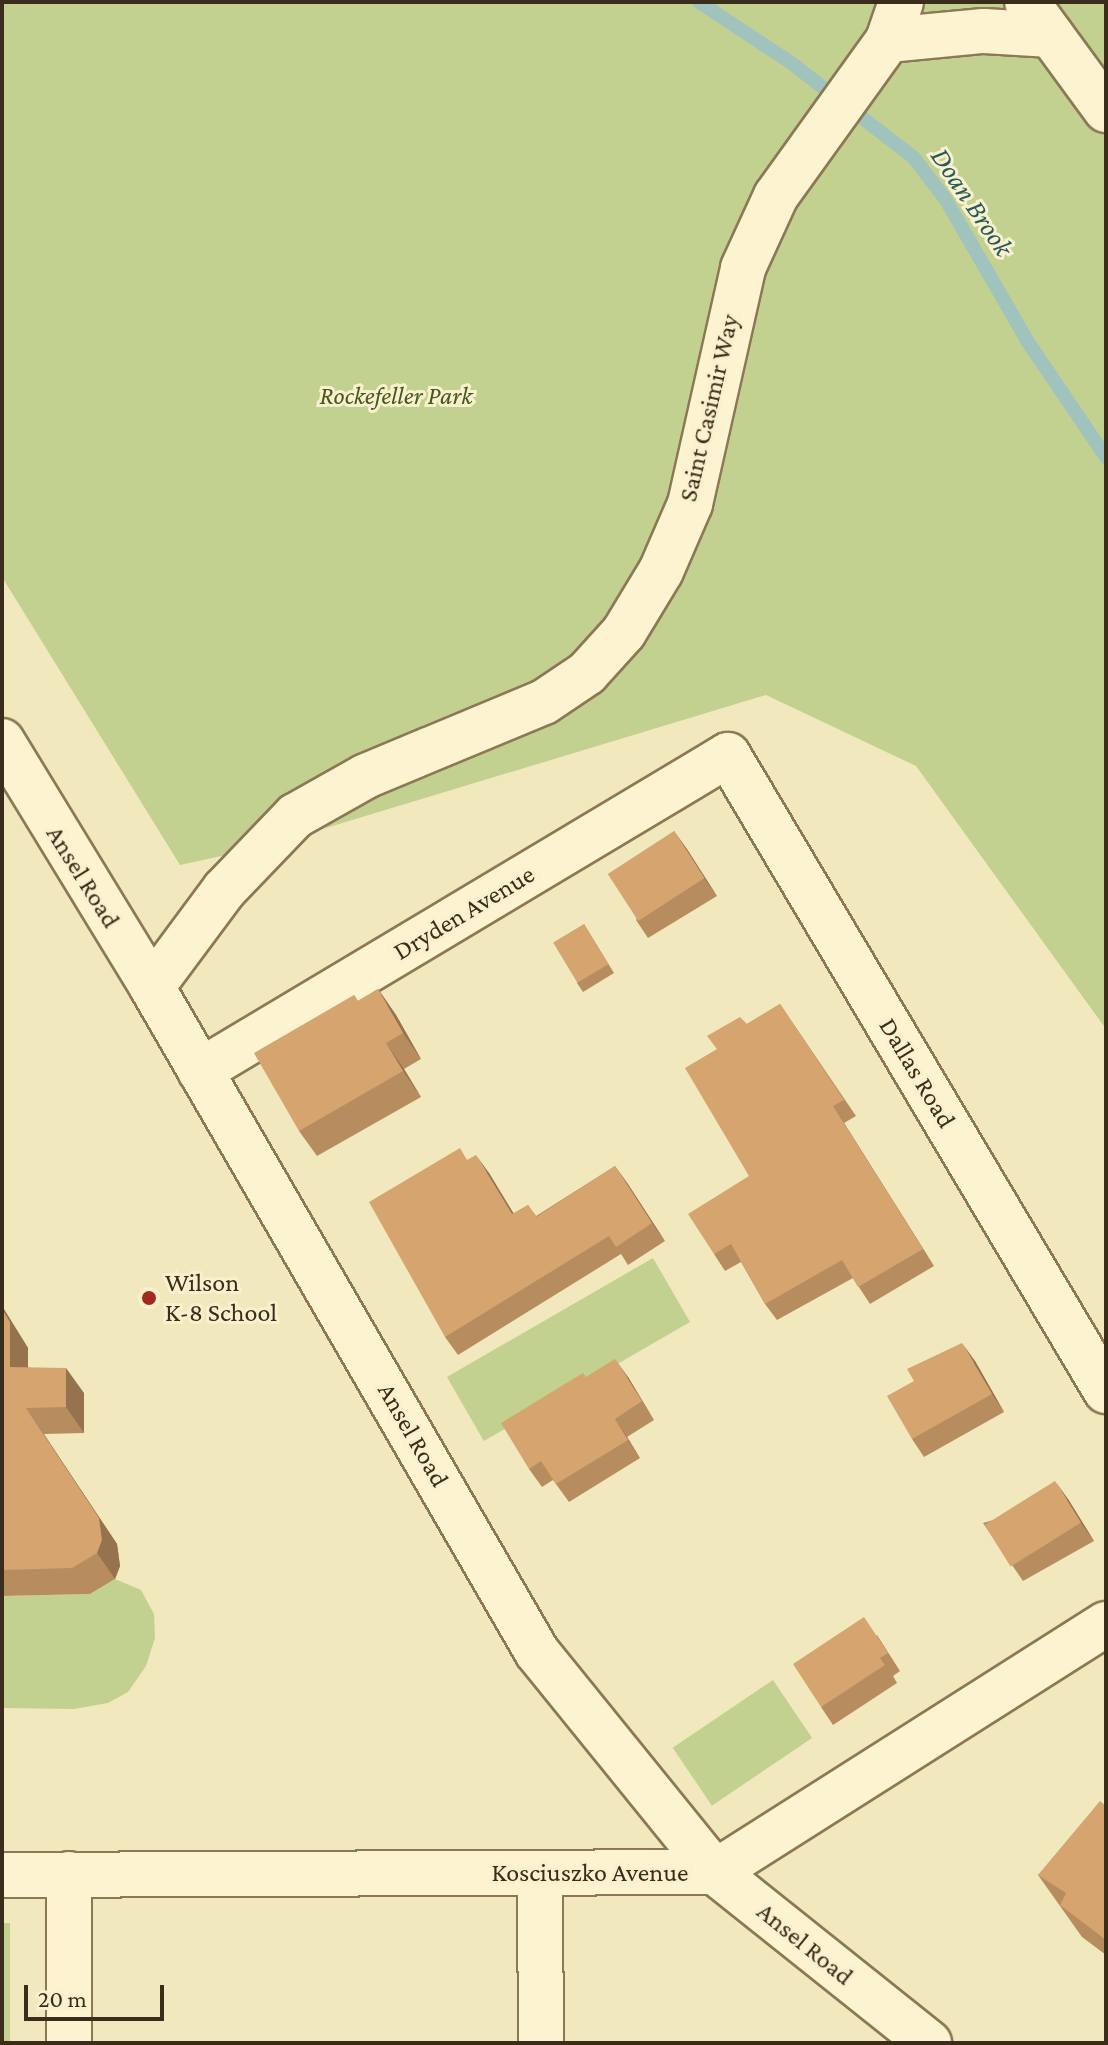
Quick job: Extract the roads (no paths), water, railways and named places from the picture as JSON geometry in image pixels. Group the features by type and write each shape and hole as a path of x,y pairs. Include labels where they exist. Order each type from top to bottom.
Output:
{"street":[{"name":"Saint Casimir Way","path":"152,987 224,890 295,816 366,776 544,702 587,673 624,632 661,571 690,504 743,268 799,162 885,38 984,31 1039,18"},
{"path":"1039,18 1106,110"},
{"name":"Ansel Road","path":"2,741 23,813 152,987 537,1652 715,1872 929,2043"},
{"name":"Dryden Avenue","path":"200,1071 728,755"},
{"name":"Dallas Road","path":"728,755 1106,1391"},
{"name":"Kosciuszko Avenue","path":"2,1875 715,1872 1106,1624"},
{"path":"69,1874 69,2043"},
{"path":"540,1874 541,2043"}],"waterway":[{"name":"Doan Brook","path":"699,2 790,62 914,158 946,200 1028,342 1106,457"}],"place":[{"name":"Wilson K-8 School","path":"149,1298"}],"park label":[{"name":"Rockefeller Park","path":"396,396"}]}
